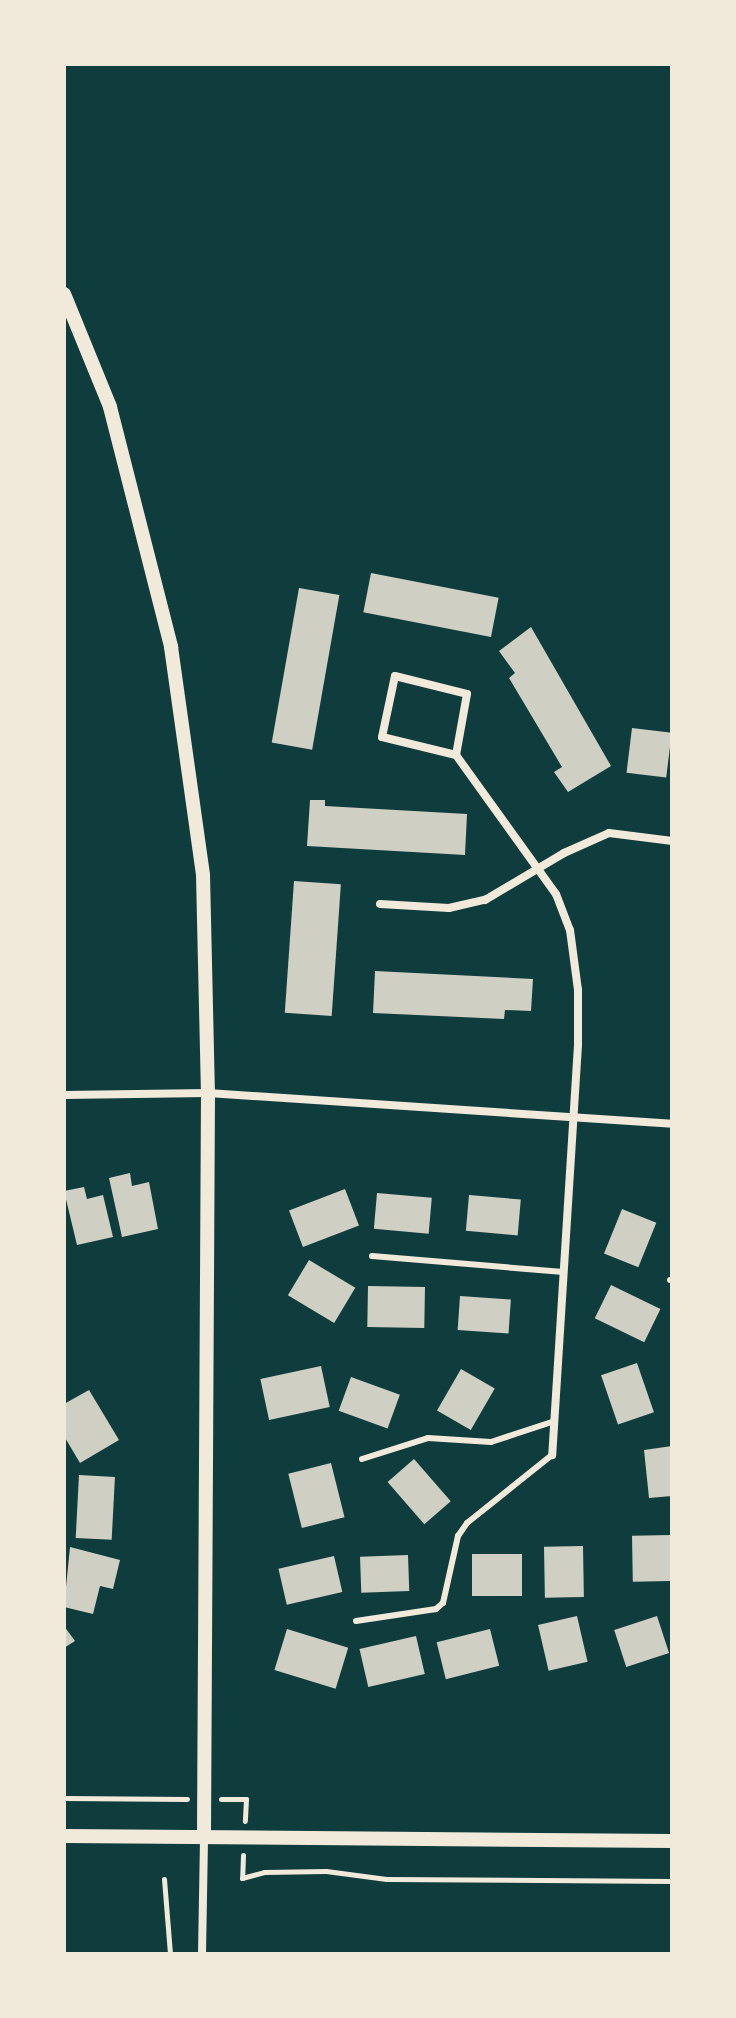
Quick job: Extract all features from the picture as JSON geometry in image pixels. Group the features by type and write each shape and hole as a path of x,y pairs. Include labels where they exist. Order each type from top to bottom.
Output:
{"street":[{"path":"64,294 110,407 171,647 203,875 208,1093 202,1954"},
{"path":"456,755 467,694 395,676 382,737 456,755 556,894 570,930 578,990 552,1455"},
{"path":"380,904 449,908 485,900 609,833 672,841"},
{"path":"64,1095 208,1093 672,1124"},
{"path":"64,1836 672,1841"}],"lane":[{"path":"372,1256 563,1272"},
{"path":"362,1459 428,1438 491,1442 552,1422"},
{"path":"356,1621 436,1609 443,1603 458,1536 467,1523 552,1455"}],"path":[{"path":"64,1798 157,1799"},
{"path":"242,1878 264,1872 326,1871 386,1879 672,1881"},
{"path":"164,1879 170,1954"}],"building":[{"path":"371,573 499,598 491,637 363,612"},
{"path":"299,588 339,595 312,750 272,743"},
{"path":"531,627 611,766 568,792 554,772 562,767 509,678 515,673 499,651"},
{"path":"632,728 672,733 666,778 627,773"},
{"path":"310,800 325,800 325,806 467,814 465,855 307,846"},
{"path":"294,881 341,884 332,1016 285,1013"},
{"path":"375,971 533,979 531,1011 505,1010 504,1019 373,1013"},
{"path":"130,1173 132,1186 149,1182 158,1229 122,1237 109,1178"},
{"path":"84,1187 87,1199 103,1195 113,1237 77,1245 64,1191"},
{"path":"345,1189 359,1225 303,1247 289,1211"},
{"path":"377,1193 432,1198 429,1234 374,1229"},
{"path":"469,1195 521,1200 518,1235 466,1231"},
{"path":"622,1209 656,1223 638,1267 604,1254"},
{"path":"309,1260 355,1288 334,1323 288,1295"},
{"path":"611,1285 660,1309 644,1342 595,1318"},
{"path":"368,1286 425,1287 424,1328 367,1327"},
{"path":"460,1296 511,1300 509,1333 458,1330"},
{"path":"637,1363 654,1412 618,1425 601,1375"},
{"path":"321,1366 330,1407 269,1420 260,1379"},
{"path":"461,1369 495,1388 471,1430 437,1411"},
{"path":"351,1377 400,1395 388,1429 339,1411"},
{"path":"89,1390 119,1440 80,1463 64,1436 64,1404"},
{"path":"672,1446 672,1496 649,1498 644,1450"},
{"path":"414,1459 451,1501 424,1524 388,1482"},
{"path":"331,1463 345,1517 302,1528 288,1474"},
{"path":"79,1475 115,1477 112,1540 76,1538"},
{"path":"671,1535 672,1581 633,1582 632,1536"},
{"path":"583,1546 584,1597 545,1598 544,1547"},
{"path":"70,1547 120,1560 113,1589 100,1586 93,1614 64,1607"},
{"path":"472,1554 522,1554 522,1596 472,1596"},
{"path":"408,1555 409,1591 361,1593 360,1557"},
{"path":"334,1556 342,1592 287,1605 278,1569"},
{"path":"577,1616 588,1662 549,1671 538,1625"},
{"path":"657,1616 669,1653 626,1667 614,1630"},
{"path":"64,1626 75,1641 64,1648"},
{"path":"287,1629 348,1648 336,1689 274,1670"},
{"path":"490,1629 499,1666 446,1679 437,1642"},
{"path":"416,1636 425,1674 368,1687 359,1649"}]}
